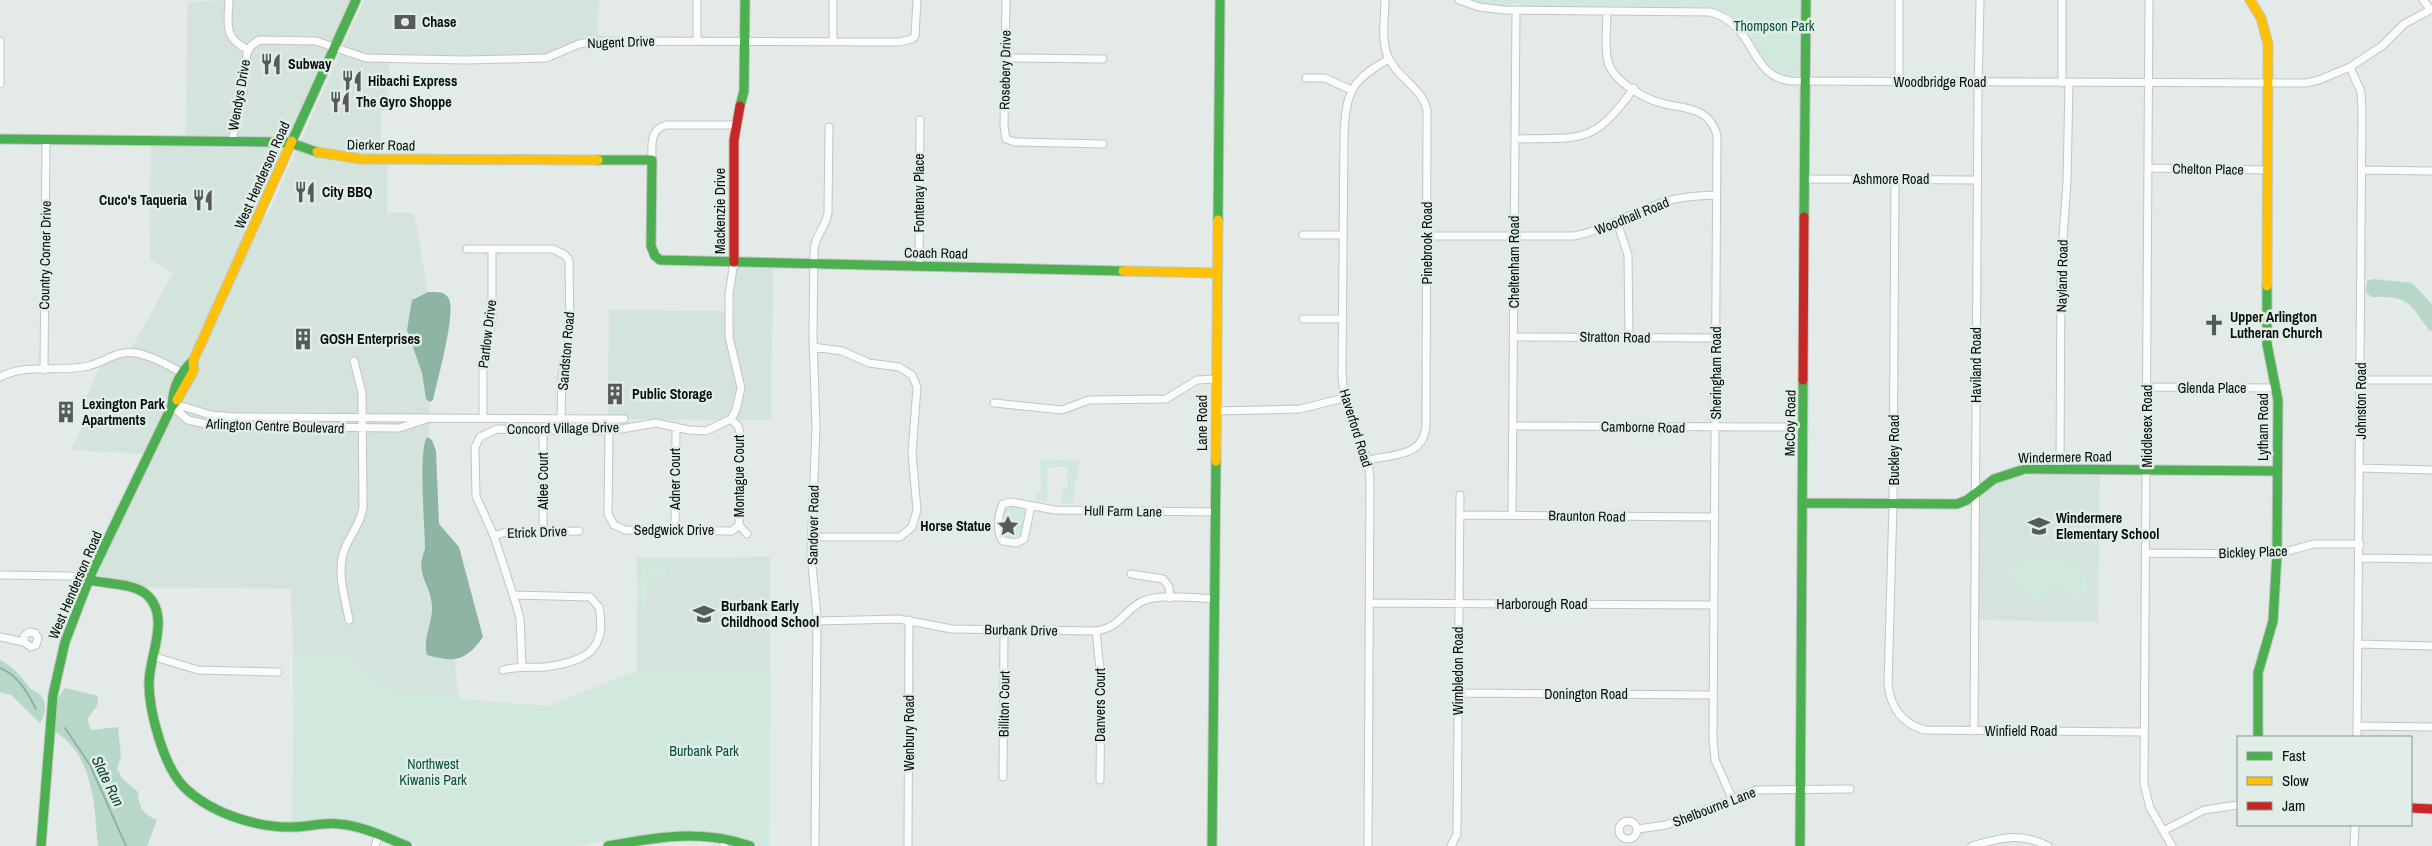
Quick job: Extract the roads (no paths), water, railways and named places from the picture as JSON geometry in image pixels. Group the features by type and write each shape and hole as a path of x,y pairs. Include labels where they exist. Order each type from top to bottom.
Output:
{"street":[{"name":"Wendys Drive","path":"229,0 229,34 234,42 248,50"},
{"name":"West Henderson Road","path":"172,406 172,391 186,366 193,361 356,0"},
{"path":"697,0 697,41"},
{"name":"Mackenzie Drive","path":"731,419 736,410 741,388 729,337 729,294 734,262 735,124 744,91 745,0"},
{"path":"833,0 833,42"},
{"name":"Nugent Drive","path":"335,47 359,57 371,59 536,60 557,55 579,44 596,41 900,42 912,39 917,31 917,0"},
{"name":"Rosebery Drive","path":"1006,0 1004,126 1006,138 1015,142 1103,144"},
{"name":"Lane Road","path":"1212,846 1220,0"},
{"path":"1385,0 1385,42 1389,59"},
{"name":"Woodbridge Road","path":"1459,0 1479,7 1516,10 1698,11 1720,14 1737,26 1743,33 1763,67 1771,75 1781,80 1898,82 2268,84 2312,82 2350,67 2382,46 2404,24 2431,10"},
{"name":"McCoy Road","path":"1800,846 1806,0"},
{"path":"1898,82 1899,0"},
{"name":"Haviland Road","path":"1974,731 1980,0"},
{"name":"Nayland Road","path":"2060,469 2061,265 2067,182 2062,0"},
{"name":"Middlesex Road","path":"2149,0 2144,784 2146,797 2172,846"},
{"name":"Lytham Road","path":"2250,0 2261,18 2267,35 2267,355 2277,388 2277,554 2273,621 2258,674 2258,736"},
{"path":"2423,0 2431,10"},
{"name":"Cheltenham Road","path":"1512,515 1516,10"},
{"name":"Sheringham Road","path":"1607,11 1607,60 1615,75 1654,100 1694,108 1702,112 1712,122 1717,142 1714,755 1720,774 1732,798"},
{"name":"Wendys Drive","path":"232,141 244,87 248,50 252,44 264,39 316,41 335,47"},
{"path":"0,40 0,84"},
{"path":"1006,58 1103,60"},
{"name":"Haverford Road","path":"1368,846 1369,460 1352,422 1344,398 1342,375 1345,114 1351,90 1368,70 1389,59"},
{"name":"Pinebrook Road","path":"1369,460 1414,449 1422,444 1426,434 1427,110 1416,89 1389,59"},
{"name":"Johnston Road","path":"2350,67 2360,86 2362,99 2360,558 2357,736"},
{"path":"1306,78 1325,78 1351,90"},
{"path":"1515,139 1569,139 1588,134 1598,129 1614,116 1634,88"},
{"name":"Fontenay Place","path":"919,266 920,120"},
{"path":"652,160 654,132 659,127 666,125 735,124"},
{"name":"Sandover Road","path":"815,846 817,621 811,537 816,426 813,347 814,263 815,240 826,223 828,212 829,127"},
{"name":"Dierker Road","path":"0,139 292,143 323,154 346,158 652,160"},
{"name":"Country Corner Drive","path":"44,370 46,140"},
{"name":"Coach Road","path":"652,160 652,246 655,256 666,261 1217,273"},
{"name":"Chelton Place","path":"2148,168 2268,170"},
{"path":"2362,170 2432,172"},
{"name":"Ashmore Road","path":"1805,178 1978,180"},
{"name":"Buckley Road","path":"1896,180 1893,504 1888,685 1892,703 1902,718"},
{"name":"Woodhall Road","path":"1427,236 1574,236 1598,230 1666,201 1681,197 1716,195"},
{"path":"1617,222 1626,246 1629,262 1629,338"},
{"path":"1303,235 1343,235"},
{"path":"467,249 492,249"},
{"name":"Sandston Road","path":"492,249 553,249 566,254 570,267 570,322 568,348 562,375 561,419"},
{"name":"Partlow Drive","path":"482,418 483,371 492,320 492,249"},
{"path":"1303,318 1343,319"},
{"name":"Stratton Road","path":"1513,337 1716,338"},
{"path":"811,537 900,537 912,527 917,510 912,452 917,387 912,376 899,367 869,363 842,351 813,347"},
{"path":"0,377 16,371 61,370 88,366 119,354 129,353 154,359 182,373"},
{"name":"West Henderson Road","path":"41,846 55,682 65,642 89,580 172,406 180,397 194,370 193,361"},
{"path":"349,620 342,580 342,559 345,547 362,515 364,429 362,392 354,361"},
{"path":"994,403 1062,410 1089,400 1166,399 1197,380 1216,379"},
{"path":"2361,380 2432,380"},
{"name":"Glenda Place","path":"2147,387 2277,388"},
{"path":"1216,411 1300,409 1344,398"},
{"name":"Arlington Centre Boulevard","path":"172,406 188,420 215,426 364,429 406,427 429,418"},
{"name":"Arlington Centre Boulevard","path":"172,406 185,407 211,415 235,417 624,419"},
{"name":"Concord Village Drive","path":"522,666 520,619 494,536 476,496 475,459 478,442 486,433 497,429 609,431 651,423 706,431 731,419"},
{"name":"Montague Court","path":"731,419 738,426 741,436 740,525 747,534"},
{"name":"Camborne Road","path":"1513,426 1804,427"},
{"name":"Adner Court","path":"675,530 676,427"},
{"name":"Atlee Court","path":"543,430 543,531"},
{"name":"Sedgwick Drive","path":"609,431 608,514 611,521 617,527 625,530 732,531 740,525"},
{"path":"2360,468 2432,470"},
{"name":"Windermere Road","path":"1803,503 1957,504 1967,501 1989,481 2011,471 2060,469 2277,471"},
{"name":"Wimbledon Road","path":"1451,846 1457,834 1460,495"},
{"name":"Hull Farm Lane","path":"1031,506 1024,539 1016,543 1003,541 999,534 999,512 1003,504 1011,502 1055,510 1215,512"},
{"name":"Braunton Road","path":"1460,515 1714,517"},
{"name":"Etrick Drive","path":"494,536 506,532 579,531"},
{"name":"Bickley Place","path":"2146,553 2277,554 2314,544 2360,544"},
{"path":"2360,558 2432,559"},
{"path":"1131,574 1163,579 1169,587 1170,598"},
{"path":"0,575 70,576 140,591 150,599 157,616 155,657 150,678 150,693 163,746 173,772 184,787 206,804 270,825 300,827 331,823 363,828 407,846"},
{"path":"503,670 522,666 543,667 563,664 588,654 597,646 601,635 599,607 590,597 513,595"},
{"name":"Burbank Drive","path":"817,621 909,620 952,629 1096,631 1112,626 1145,600 1170,598 1215,599"},
{"name":"Harborough Road","path":"1369,603 1714,605"},
{"name":"Wenbury Road","path":"908,846 909,620"},
{"name":"Billiton Court","path":"1003,777 1004,630"},
{"name":"Danvers Court","path":"1096,631 1100,679 1100,780"},
{"path":"0,637 24,642"},
{"path":"2358,644 2432,646"},
{"path":"155,657 198,670 278,672"},
{"name":"Donington Road","path":"1458,693 1713,695"},
{"name":"Winfield Road","path":"1902,718 1917,728 1925,730 2144,732"},
{"path":"2357,726 2432,727"},
{"name":"Shelbourne Lane","path":"1638,829 1666,825 1732,798 1762,789 1850,789"},
{"path":"2163,831 2204,810 2237,805"},
{"path":"2412,808 2432,808"},
{"path":"2354,846 2355,826"},
{"path":"608,846 677,835 701,835 724,842 750,846"},
{"path":"375,846 379,836"},
{"path":"1972,846 2014,836 2048,846"}],"waterway":[{"name":"Slate Run","path":"0,668 7,671 17,680 36,709"},
{"name":"Slate Run","path":"65,728 90,765 126,846"}],"place":[{"name":"Chase","path":"405,22"},
{"name":"Subway","path":"271,64"},
{"name":"Hibachi Express","path":"352,81"},
{"name":"The Gyro Shoppe","path":"340,102"},
{"name":"City BBQ","path":"305,192"},
{"name":"Cuco's Taqueria","path":"203,200"},
{"name":"Upper Arlington Lutheran Church","path":"2214,325"},
{"name":"GOSH Enterprises","path":"303,339"},
{"name":"Public Storage","path":"615,394"},
{"name":"Lexington Park Apartments","path":"66,412"},
{"name":"Horse Statue","path":"1008,526"},
{"name":"Windermere Elementary School","path":"2039,526"},
{"name":"Burbank Early Childhood School","path":"704,614"}],"park label":[{"name":"Thompson Park","path":"1774,26"},
{"name":"Burbank Park","path":"704,751"},
{"name":"Northwest Kiwanis Park","path":"433,772"}]}
